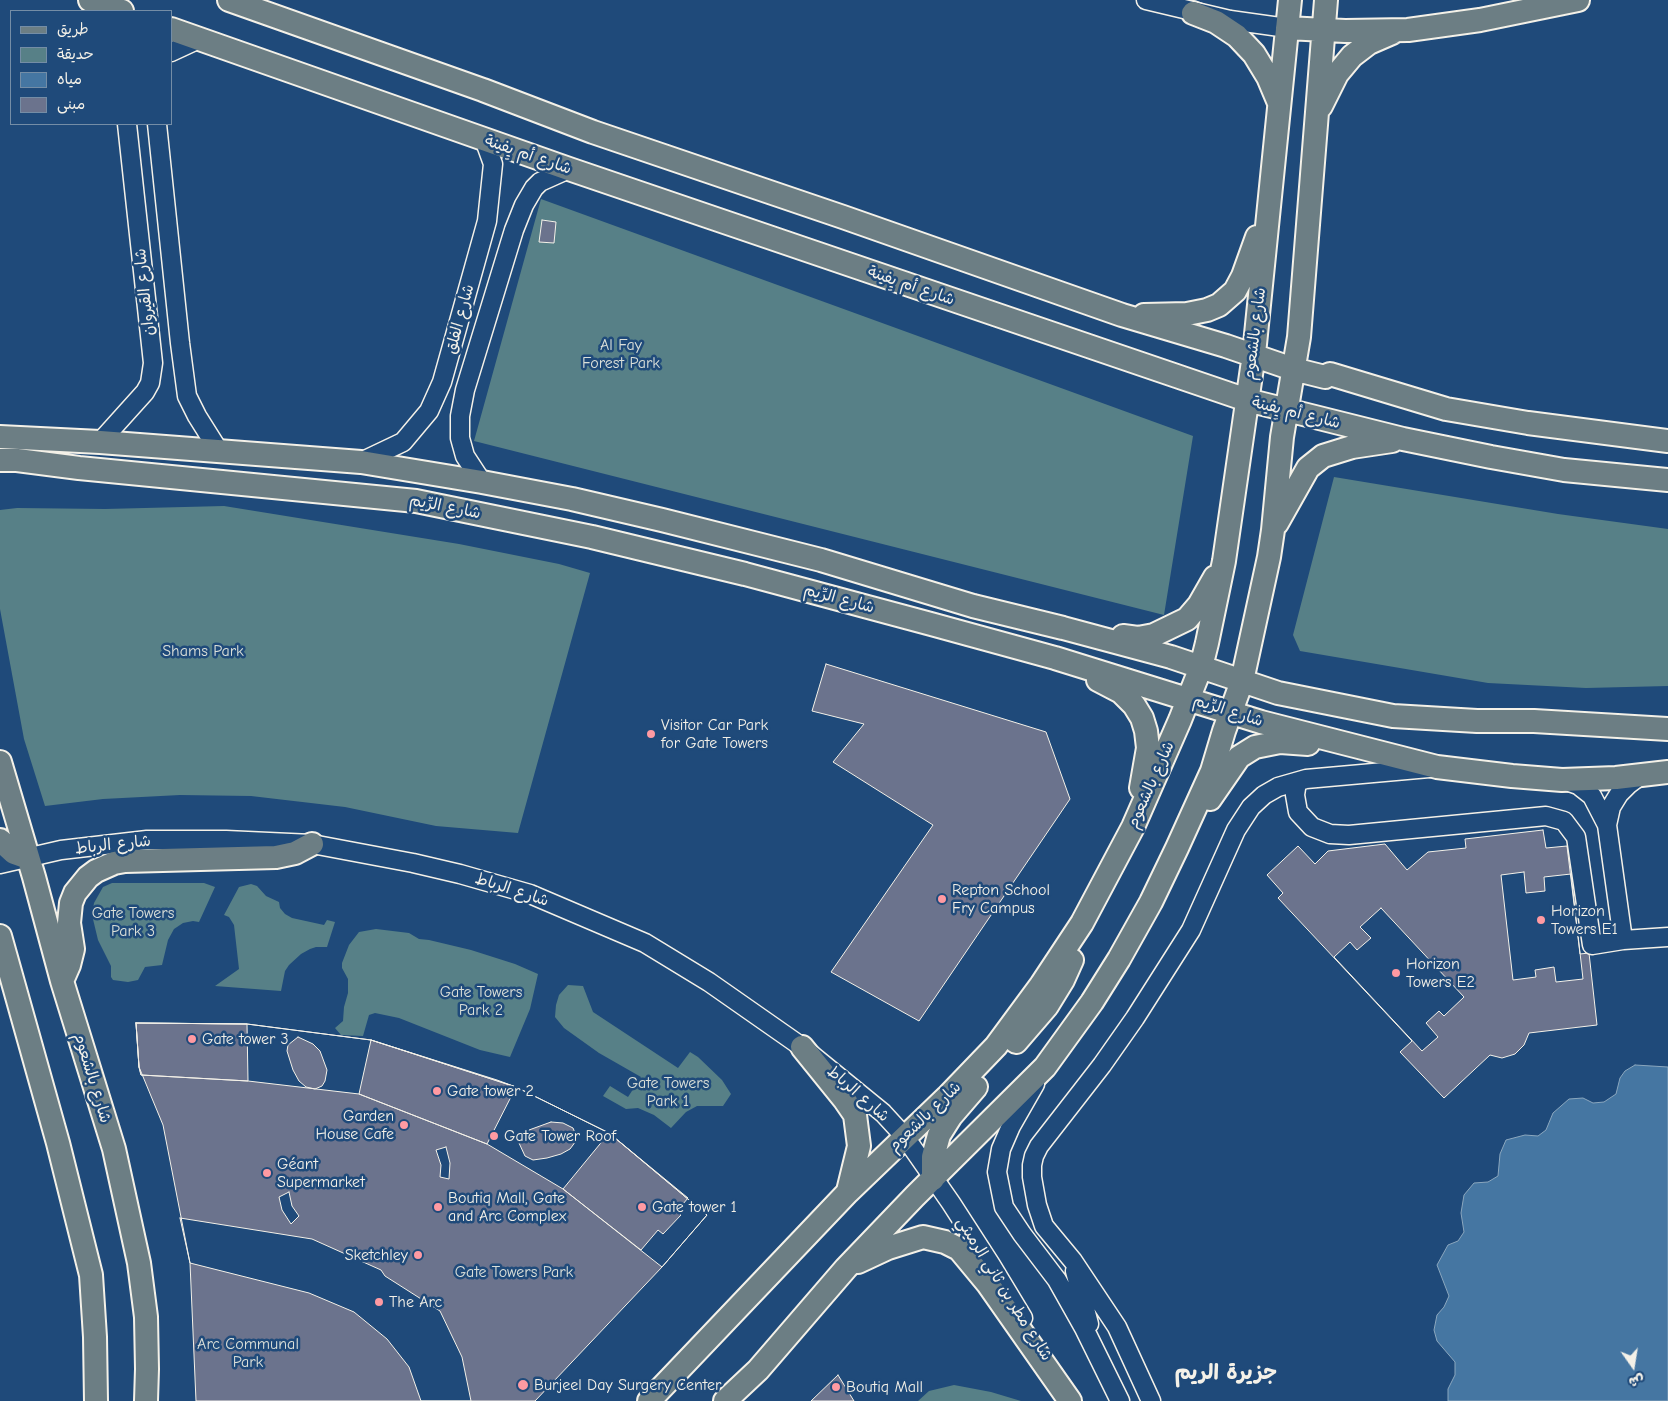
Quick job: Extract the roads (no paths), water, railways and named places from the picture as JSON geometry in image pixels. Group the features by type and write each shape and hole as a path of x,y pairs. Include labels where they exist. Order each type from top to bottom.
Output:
{"main road":[{"path":"229,0 483,90 594,132 844,217 1122,315 1254,354 1293,369 1325,377 1330,374 1456,410 1528,423 1668,441"},
{"name":"شارع بالشعوم","path":"649,1401 848,1192 947,1097 996,1046 1042,985 1082,923 1133,827 1201,667 1224,561 1254,354 1290,0"},
{"path":"725,1401 758,1370 846,1268 1045,1067 1092,1002 1119,959 1151,902 1212,771 1242,681 1269,557 1273,530 1282,437 1299,337 1326,0"},
{"path":"1316,115 1337,74 1352,56 1369,43 1387,35 1408,30 1480,20 1578,0"},
{"path":"1193,13 1216,22 1254,54 1268,77 1279,104"},
{"path":"1287,28 1323,31 1408,30"},
{"name":"شارع أم يِفينة","path":"172,29 569,169 1247,400 1403,439 1491,457 1564,470 1668,480"},
{"path":"1122,315 1187,314 1207,310 1219,305 1235,291 1243,276 1269,206"},
{"name":"شارع الرِّيم","path":"0,437 100,442 361,462 482,482 572,499 821,560 973,606 1171,657 1271,691 1393,716 1477,721 1534,721 1668,729"},
{"path":"1273,530 1308,468 1323,456 1352,447 1403,439"},
{"name":"شارع الرِّيم","path":"6,463 89,469 416,501 592,537 701,563 1055,658 1230,713 1437,767 1562,780 1616,778 1668,772"},
{"path":"1063,628 1138,638 1154,635 1187,619 1199,605 1224,561"},
{"path":"1055,658 1120,692 1134,705 1142,718 1146,730 1148,748 1133,827"},
{"path":"1177,848 1239,757 1255,747 1280,742 1357,746"},
{"name":"شارع بالشعوم","path":"0,762 62,981 114,1149 138,1263 146,1317 146,1401"},
{"path":"0,840 14,853 28,858"},
{"path":"62,981 69,966 72,949 69,923 72,902 81,886 96,870 114,862 125,861 276,857 295,853 312,844"},
{"path":"933,1179 934,1151 944,1125 1047,1006 1070,966 1082,923"},
{"path":"2,946 58,1144 91,1275 96,1401"},
{"path":"802,1047 855,1115 859,1146 848,1192"},
{"path":"846,1268 888,1248 923,1237 946,1242 959,1249 988,1284 1071,1401"}],"street":[{"path":"1146,0 1193,13 1287,28"},
{"path":"172,52 199,39"},
{"name":"شارع القيروان","path":"100,442 146,392 150,383 153,363 127,125"},
{"name":"شارع القيروان","path":"157,125 187,396 219,451"},
{"name":"شارع الفلق","path":"361,462 403,442 429,411 442,382 487,221 493,164 484,139"},
{"name":"شارع الفلق","path":"482,482 465,456 460,438 460,416 465,390 514,230 524,205 540,182 569,169"},
{"path":"487,221 500,218 511,225 514,230"},
{"path":"151,344 157,353 168,355 173,353 180,344"},
{"path":"442,382 446,390 450,392 461,393 465,390"},
{"path":"1151,1401 1117,1327 1073,1261 1050,1235 1039,1214 1032,1176 1034,1156 1039,1146 1135,1018 1190,930 1244,816 1264,795 1278,787 1323,777 1437,767"},
{"path":"1607,825 1611,807 1619,794 1641,775"},
{"path":"1562,780 1578,786 1592,796 1607,825 1623,940"},
{"path":"1297,782 1295,795 1298,812 1312,827 1330,834 1350,835 1546,816 1564,821 1576,837 1592,945 1623,940 1668,937"},
{"name":"شارع الرباط","path":"0,864 61,850 147,840 226,840 312,844 413,863 530,894 558,904 646,943 709,982 802,1047 878,1109 905,1137 933,1179"},
{"path":"1045,1067 1011,1126 1001,1149 997,1172 1004,1207 1057,1280 1084,1328 1120,1401"},
{"name":"شارع مطر بن ثاني الرميثي","path":"933,1179 991,1265 1071,1401"},
{"path":"1073,1261 1100,1360"}],"water":[{"path":"1635,1065 1668,1067 1668,1401 1448,1401 1448,1389 1455,1375 1455,1362 1437,1341 1434,1330 1437,1315 1444,1307 1449,1296 1437,1265 1448,1245 1458,1241 1464,1232 1461,1213 1464,1195 1474,1183 1488,1182 1498,1176 1500,1154 1506,1140 1525,1135 1538,1136 1546,1130 1553,1113 1569,1099 1583,1098 1593,1103 1604,1102 1616,1094 1620,1078 1625,1071"}],"place":[{"name":"Visitor Car Park for Gate Towers","path":"651,734"},
{"name":"Repton School Fry Campus","path":"942,899"},
{"name":"Horizon Towers E1","path":"1541,920"},
{"name":"Horizon Towers E2","path":"1396,973"},
{"name":"Gate tower 3","path":"192,1039"},
{"name":"Gate tower 2","path":"437,1091"},
{"name":"Garden House Cafe","path":"404,1125"},
{"name":"Gate Tower Roof","path":"494,1136"},
{"name":"Géant Supermarket","path":"267,1173"},
{"name":"Boutiq Mall, Gate and Arc Complex","path":"438,1207"},
{"name":"Gate tower 1","path":"642,1207"},
{"name":"Sketchley","path":"418,1255"},
{"name":"The Arc","path":"379,1302"},
{"name":"Burjeel Day Surgery Center","path":"523,1385"},
{"name":"Boutiq Mall","path":"836,1387"}],"district":[{"name":"جزيرة الريم","path":"1226,1373"}],"park label":[{"name":"Al Fay Forest Park","path":"621,354"},
{"name":"Shams Park","path":"203,651"},
{"name":"Gate Towers Park 3","path":"133,922"},
{"name":"Gate Towers Park 2","path":"481,1001"},
{"name":"Gate Towers Park 1","path":"668,1092"},
{"name":"Gate Towers Park","path":"514,1272"},
{"name":"Arc Communal Park","path":"248,1353"}]}
